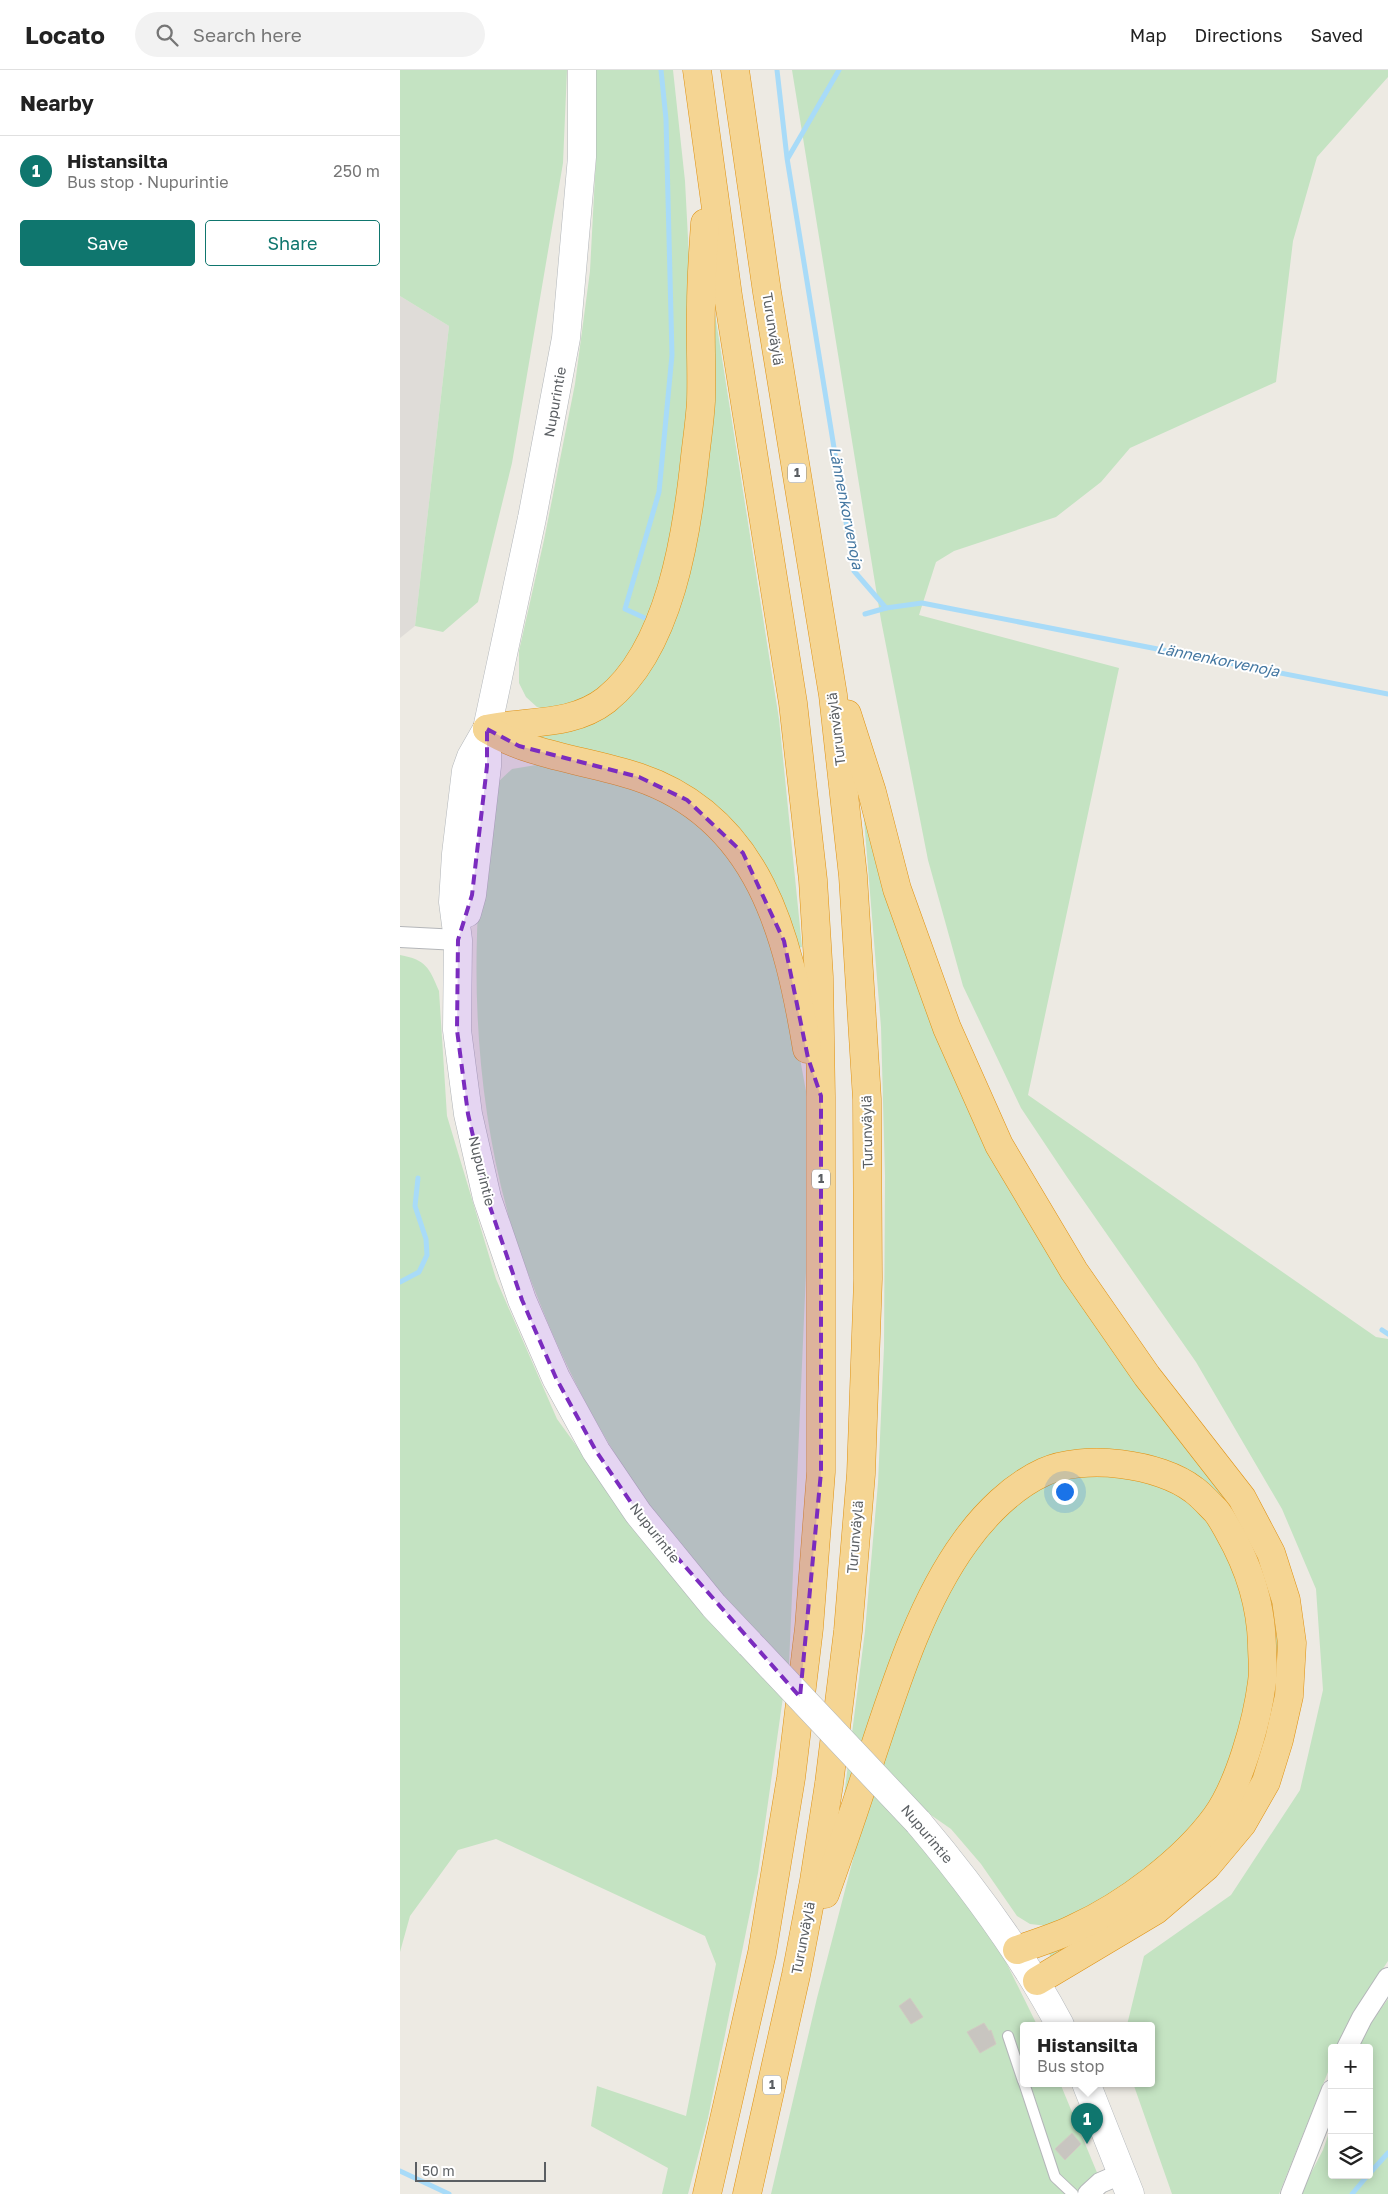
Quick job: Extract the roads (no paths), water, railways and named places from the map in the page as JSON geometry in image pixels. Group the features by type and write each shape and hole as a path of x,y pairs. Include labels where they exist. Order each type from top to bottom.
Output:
{"highway":[{"name":"1","path":"697,70 708,162 793,703 813,880 819,977 821,1096 822,1472 809,1628 791,1778 762,1952 707,2194"},
{"name":"Turunväylä","path":"735,70 767,292 827,653 853,876 867,1099 868,1279 861,1474 848,1632 817,1862 796,1976 747,2194"},
{"path":"487,729 526,723 552,722 579,715 605,700 628,678 638,664 659,622 669,596 682,545 691,492 701,403 701,305 708,162"},
{"path":"827,653 872,792 897,889 947,1028 998,1144 1074,1271 1147,1376 1242,1498 1271,1553 1286,1600 1292,1643 1289,1696 1279,1740 1266,1782 1242,1824 1206,1868 1156,1910 1037,1981"},
{"path":"487,729 520,746 639,777 687,800 718,826 743,853 766,896 784,941 798,996 808,1058 821,1096"},
{"path":"796,1976 912,1642 941,1582 965,1542 994,1508 1019,1488 1044,1472 1068,1465 1124,1463 1157,1472 1193,1488 1218,1514 1239,1550 1254,1587 1261,1629 1262,1680 1251,1736 1235,1780 1217,1816 1182,1855 1136,1892 1083,1924 1017,1950"}],"main road":[{"name":"Nupurintie","path":"582,70 582,157 566,338 532,518 487,729 471,757 466,771 461,807 453,902 458,940 457,1030 468,1114 487,1198 522,1300 556,1378 596,1451 638,1513 714,1606 918,1822 943,1851 1017,1950 1037,1981 1058,2022"},
{"path":"1088,2087 1126,2184"}],"street":[{"path":"400,937 458,940"},
{"path":"1349,2044 1362,2018 1388,1978"},
{"path":"1291,2194 1328,2100"},
{"path":"1088,2194 1100,2183 1126,2184"}],"lane":[{"path":"1008,2036 1020,2073"},
{"path":"1025,2087 1055,2177 1073,2194"}],"waterway":[{"path":"647,619 625,609 659,492 672,355 666,119 661,70"},
{"name":"Lännenkorvenoja","path":"777,70 787,158 854,571 886,608 922,603 1388,694"},
{"path":"788,158 839,70"},
{"path":"865,614 886,608"},
{"path":"400,1282 419,1272 427,1255 426,1239 415,1206 418,1178"},
{"path":"1382,1330 1388,1334"},
{"path":"1373,2170 1388,2153"},
{"path":"400,2171 449,2194"},
{"path":"1352,2194 1365,2179"}],"place":[{"name":"Histansilta","path":"1087,2144"}]}
